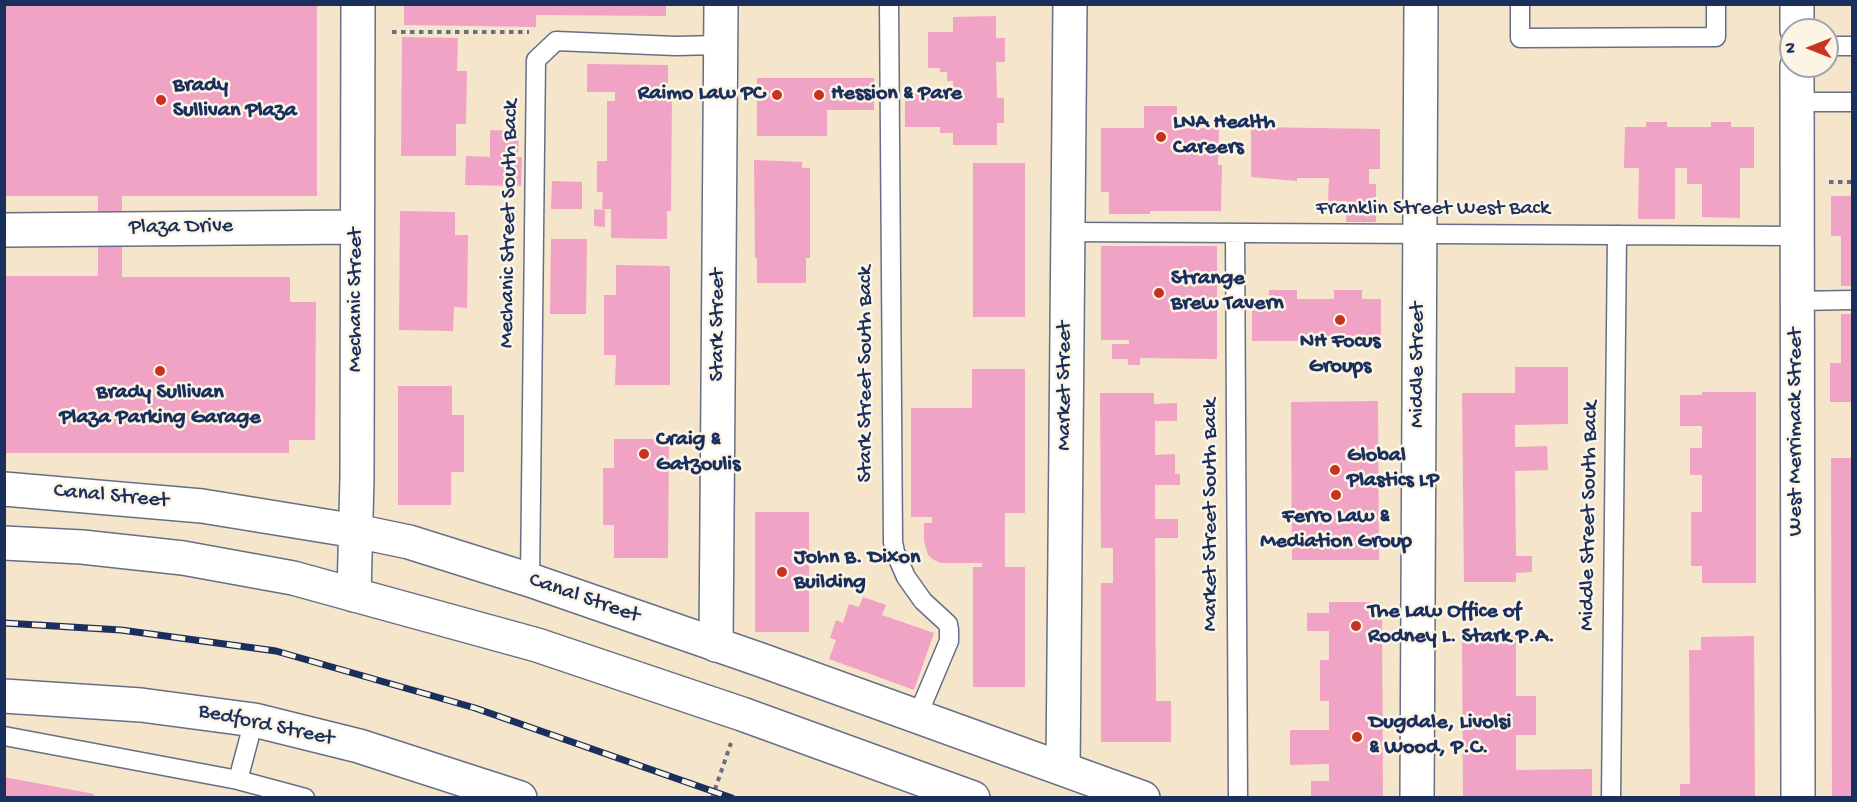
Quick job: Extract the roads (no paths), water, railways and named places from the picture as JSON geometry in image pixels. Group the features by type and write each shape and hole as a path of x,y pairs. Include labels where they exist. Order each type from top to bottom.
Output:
{"street":[{"name":"Mechanic Street","path":"354,595 357,4"},
{"name":"Stark Street","path":"716,645 721,4"},
{"name":"Market Street","path":"1064,768 1070,4"},
{"name":"Middle Street","path":"1417,798 1421,4"},
{"name":"West Merrimack Street","path":"1797,78 1798,798"},
{"name":"Plaza Drive","path":"4,230 357,227"},
{"name":"Canal Street","path":"4,489 202,506 409,542 530,580 1143,798"},
{"path":"4,543 82,547 183,558 293,578 537,645 742,714 974,798"},
{"name":"Bedford Street","path":"4,696 141,705 254,720 359,746 466,789 520,798"}],"lane":[{"name":"Stark Street South Back","path":"889,4 893,542 897,559 906,577 923,601 948,624 949,630 949,641 917,717"},
{"path":"1520,4 1520,38 1716,37 1716,4"},
{"name":"Mechanic Street South Back","path":"530,580 536,60 556,41 675,46 721,45"},
{"path":"1797,102 1852,102"},
{"name":"Franklin Street West Back","path":"1068,232 1797,236"},
{"name":"Market Street South Back","path":"1235,232 1238,798"},
{"name":"Middle Street South Back","path":"1611,798 1617,235"},
{"path":"1797,301 1852,300"},
{"path":"238,780 254,720"},
{"path":"4,736 238,780 305,798"}],"railway":[{"path":"4,623 121,630 276,651 475,708 732,798"}],"place":[{"name":"Raimo Law PC","path":"777,95"},
{"name":"Hession & Pare","path":"819,95"},
{"name":"Brady Sullivan Plaza","path":"161,100"},
{"name":"LNA Health Careers","path":"1161,137"},
{"name":"Strange Brew Tavern","path":"1159,293"},
{"name":"NH Focus Groups","path":"1340,320"},
{"name":"Brady Sullivan Plaza Parking Garage","path":"160,371"},
{"name":"Craig & Gatzoulis","path":"644,454"},
{"name":"Global Plastics LP","path":"1335,470"},
{"name":"Ferro Law & Mediation Group","path":"1336,495"},
{"name":"John B. Dixon Building","path":"782,572"},
{"name":"The Law Office of Rodney L. Stark P.A.","path":"1356,626"},
{"name":"Dugdale, Livolsi & Wood, P.C.","path":"1357,737"}]}
